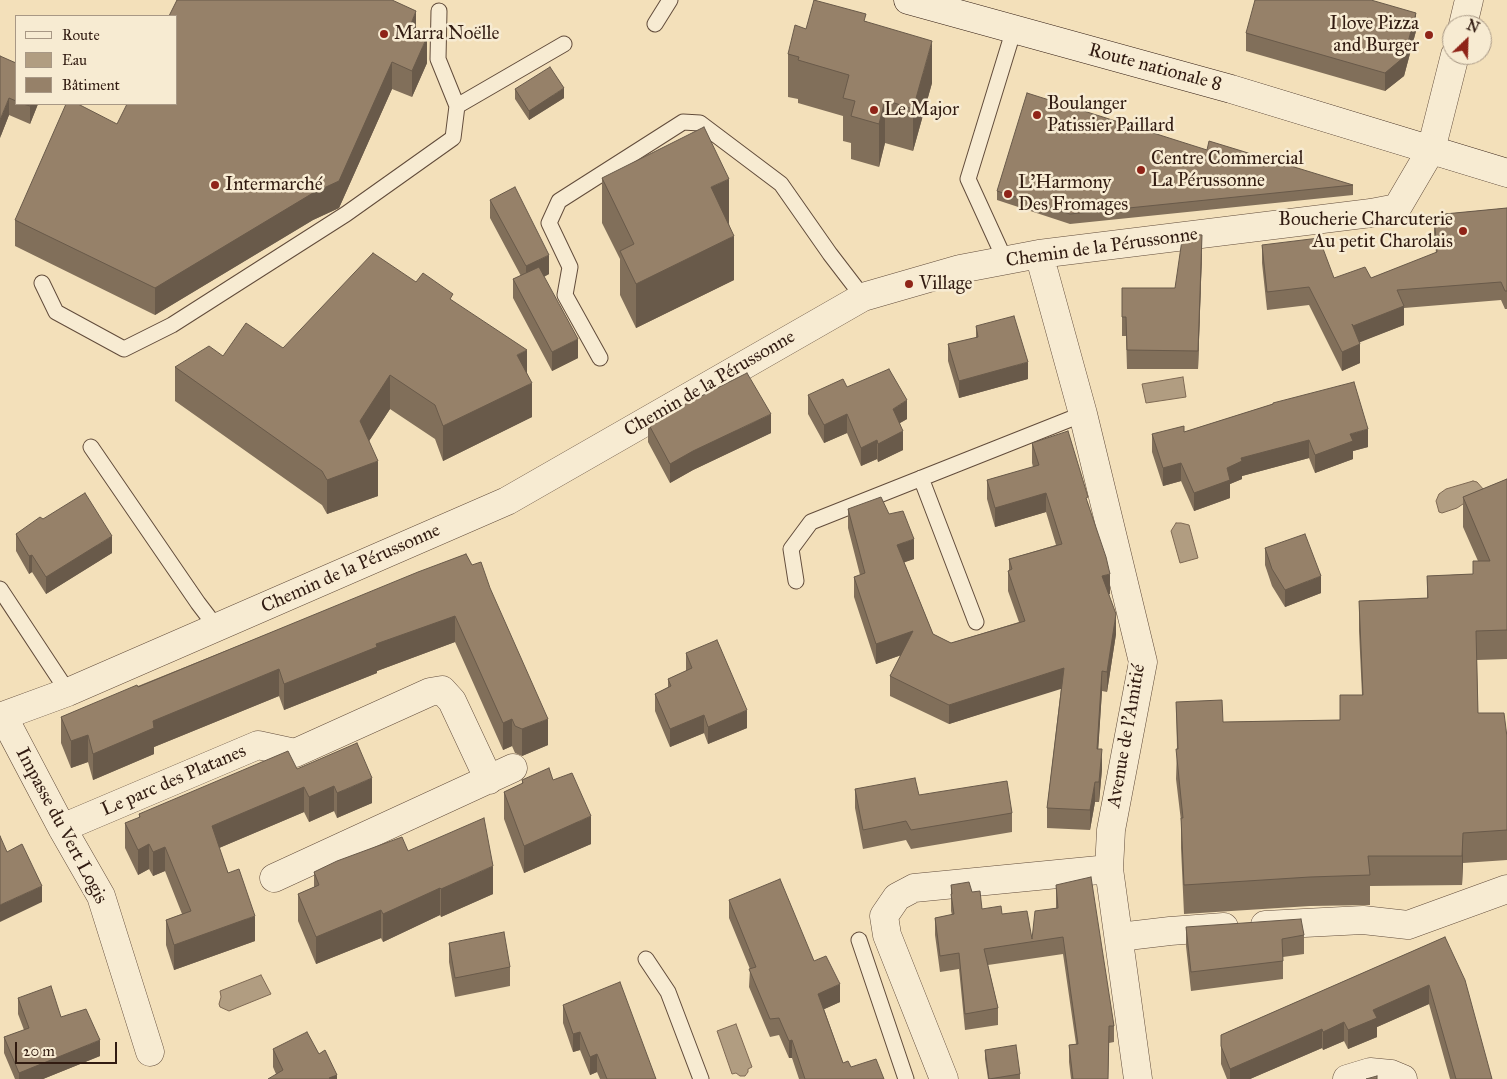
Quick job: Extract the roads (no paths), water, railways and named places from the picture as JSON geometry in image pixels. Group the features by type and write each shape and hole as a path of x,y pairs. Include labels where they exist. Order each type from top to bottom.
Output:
{"street":[{"name":"Route nationale 8","path":"908,0 1231,89 1507,173"},
{"path":"1465,15 1469,0"},
{"path":"1431,150 1452,65"},
{"name":"Chemin de la Pérussonne","path":"2,717 68,692 507,502 863,296 960,269 1039,254 1371,213 1397,208 1431,150"},
{"name":"Avenue de l'Amitié","path":"1039,254 1083,414 1143,662 1111,830 1108,869 1138,1079"},
{"name":"Le parc des Platanes","path":"62,828 258,745 295,753 430,692 442,690 452,701 501,774 274,878"},
{"name":"Impasse du Vert Logis","path":"2,717 101,896 150,1052"},
{"path":"944,1079 887,935 884,916 897,897 914,888 1108,869"},
{"path":"1119,937 1170,931 1311,922 1363,920 1408,925 1507,889"},
{"path":"1348,1079 1370,1072 1391,1074 1403,1079"}],"lane":[{"path":"656,24 670,0"},
{"path":"42,283 56,312 124,349 172,325 337,220 453,138 457,106 438,59 439,11"},
{"path":"1005,260 968,180 1014,29"},
{"path":"457,106 564,44"},
{"path":"600,358 565,295 570,267 549,222 559,201 683,122 700,123 781,184 830,254 863,296"},
{"path":"796,581 790,549 811,522 1083,414"},
{"path":"91,447 198,604 217,628"},
{"path":"921,478 976,622"},
{"path":"0,589 68,692"},
{"path":"859,940 906,1079"},
{"path":"646,959 668,992 701,1079"}],"water":[{"path":"1183,377 1186,397 1146,403 1142,384"},
{"path":"1473,481 1477,482 1484,490 1457,508 1442,513 1439,512 1436,501 1439,494 1446,489"},
{"path":"1176,523 1189,525 1198,558 1180,563 1171,531"},
{"path":"261,975 271,994 229,1011 220,1007 220,991"},
{"path":"736,1024 752,1067 748,1069 745,1076 740,1076 736,1073 732,1074 717,1031"}],"place":[{"name":"Marra Noëlle","path":"384,34"},
{"name":"I love Pizza and Burger","path":"1429,35"},
{"name":"Le Major","path":"874,110"},
{"name":"Boulanger Patissier Paillard","path":"1037,115"},
{"name":"Centre Commercial La Pérussonne","path":"1141,170"},
{"name":"Intermarché","path":"215,185"},
{"name":"L'Harmony Des Fromages","path":"1008,194"},
{"name":"Boucherie Charcuterie Au petit Charolais","path":"1463,231"},
{"name":"Village","path":"909,284"}]}
